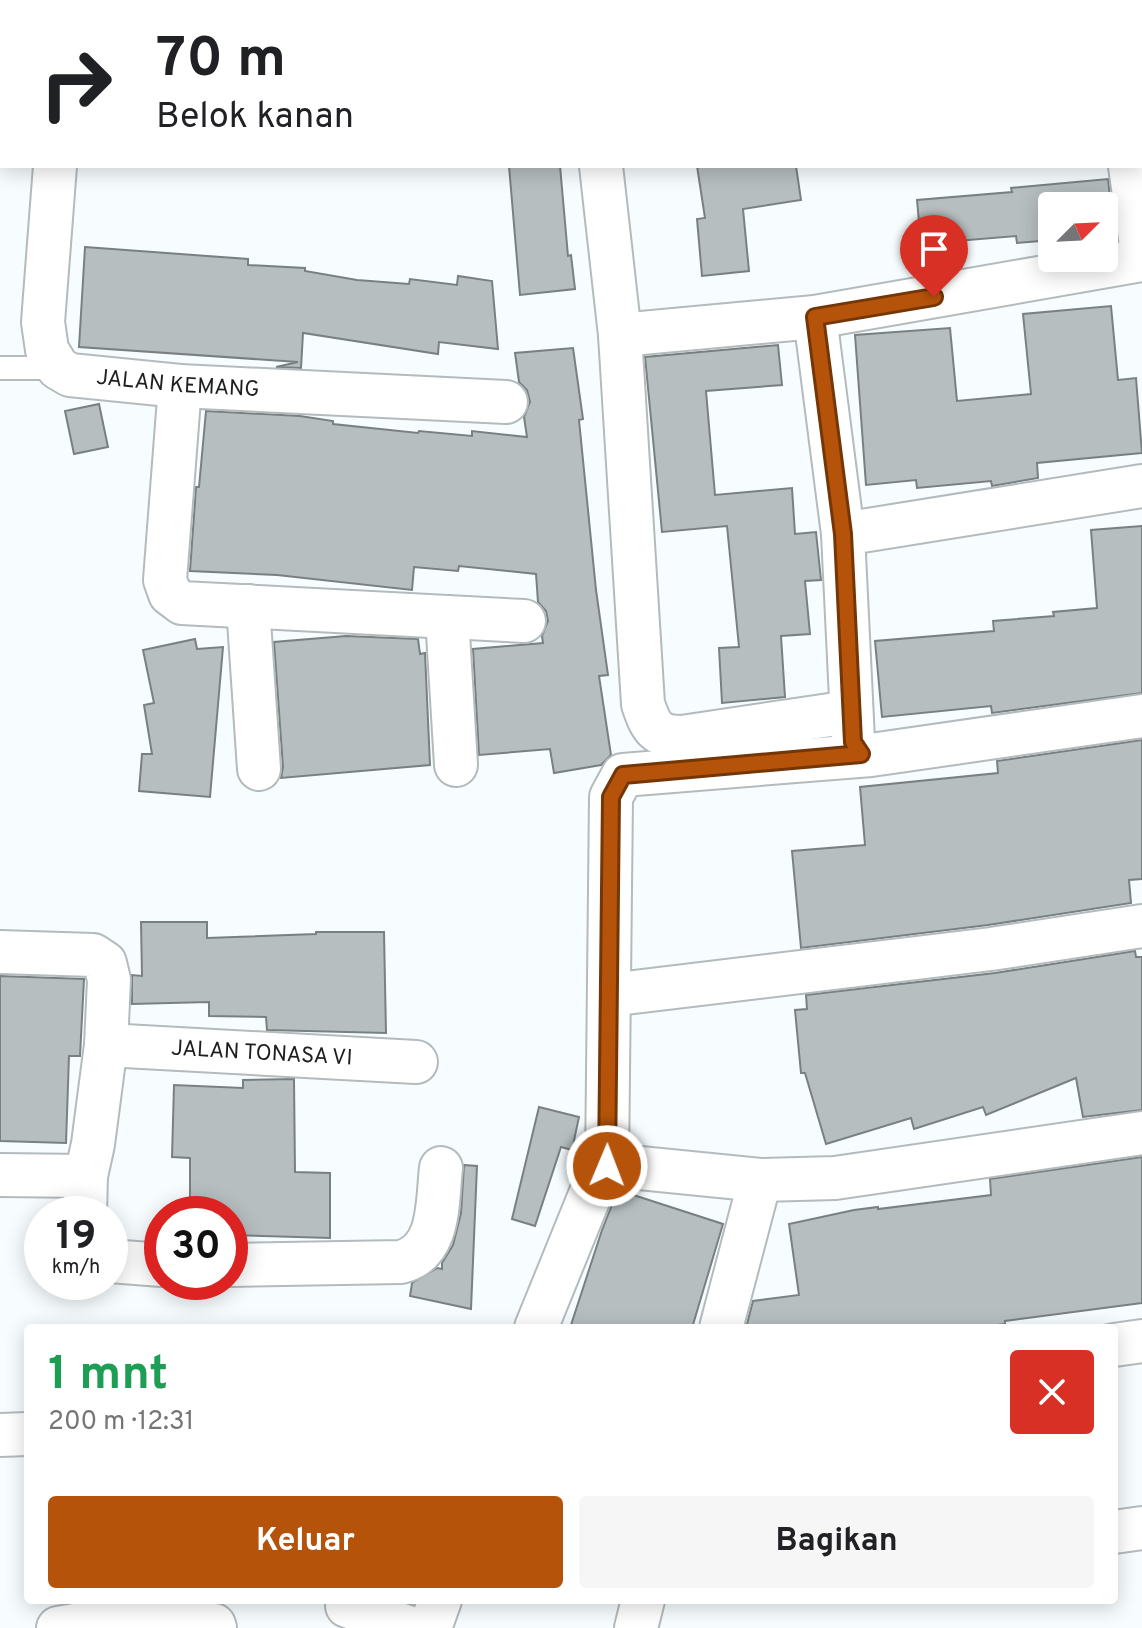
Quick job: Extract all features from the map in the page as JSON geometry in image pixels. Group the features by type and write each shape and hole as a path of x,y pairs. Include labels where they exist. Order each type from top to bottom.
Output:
{"street":[{"path":"55,168 43,322 47,350 58,368"},
{"path":"601,168 620,335 643,704 648,718 655,730 666,737 682,737 850,712"},
{"path":"1130,168 1142,252"},
{"path":"620,335 815,317 1142,260"},
{"path":"815,317 843,534 853,742 861,754"},
{"name":"JALAN KEMANG","path":"58,368 70,375 180,386 506,402"},
{"path":"180,386 165,580 170,594 182,603 524,621"},
{"path":"843,534 1142,486"},
{"path":"248,606 259,769"},
{"path":"447,617 456,765"},
{"path":"607,1166 611,797 623,775 861,754 1142,716"},
{"path":"609,995 976,951 1142,926"},
{"path":"0,952 93,955 105,963 109,980 106,1045 86,1195 0,1175"},
{"name":"JALAN TONASA VI","path":"106,1045 416,1062"},
{"path":"538,1324 599,1173 607,1166 760,1180 835,1178 1142,1133"},
{"path":"248,1265 385,1263 412,1259 432,1237 441,1168"},
{"path":"722,1324 760,1180"},
{"path":"1118,1344 1142,1341"},
{"path":"0,1435 24,1434"},
{"path":"1118,1531 1142,1528"},
{"path":"430,1628 439,1604"},
{"path":"636,1628 642,1604"},
{"path":"347,1606 411,1628"},
{"path":"58,1628 122,1617 215,1613"}],"lane":[{"path":"0,368 58,368"}],"building":[{"path":"509,168 560,168 568,256 571,255 575,289 520,295"},
{"path":"697,168 796,168 801,200 743,209 749,271 702,276 697,219 705,218"},
{"path":"1108,179 1109,192 1038,192 1038,241 1017,243 1016,236 921,244 917,200 1012,192 1011,188"},
{"path":"85,247 248,259 248,265 305,268 305,271 357,280 409,284 410,279 457,285 458,276 492,281 498,349 439,342 438,354 303,333 301,368 276,367 298,362 79,347"},
{"path":"1111,306 1118,380 1136,378 1142,453 1037,463 1038,478 992,486 991,481 917,488 916,480 866,485 855,335 950,328 957,401 1031,394 1023,314"},
{"path":"778,345 782,385 706,391 715,495 792,488 795,534 816,532 821,580 805,581 810,634 781,636 785,697 722,703 719,648 739,647 727,526 662,532 645,357"},
{"path":"573,348 583,419 579,420 596,590 608,675 599,676 611,755 601,765 554,773 550,749 479,755 473,649 543,643 542,636 548,621 546,611 538,602 536,574 459,566 458,571 414,567 412,590 277,575 190,571 206,411 300,416 333,421 333,424 418,433 472,436 472,431 527,437 524,417 530,402 527,390 519,382 515,353"},
{"path":"99,404 108,447 74,454 65,411"},
{"path":"1142,526 1142,693 992,713 991,706 882,717 875,641 994,631 993,621 1054,616 1053,612 1097,608 1091,530"},
{"path":"346,636 418,639 420,654 425,653 430,765 281,778 283,767 274,642"},
{"path":"195,639 197,649 223,647 210,797 139,791 142,754 152,754 144,705 154,703 143,650"},
{"path":"1142,740 1142,879 1129,880 1131,903 988,925 801,948 792,851 865,845 860,787 998,773 997,761"},
{"path":"141,922 207,922 207,938 384,932 386,1033 267,1030 266,1017 209,1016 209,1002 132,1004 132,975 142,976"},
{"path":"1135,951 1136,957 1142,957 1142,1110 1083,1117 1076,1078 986,1115 983,1107 914,1129 911,1118 826,1144 805,1073 801,1073 795,1010 807,1009 806,995 995,973"},
{"path":"0,976 84,979 80,1056 69,1056 66,1143 0,1141"},
{"path":"294,1079 295,1172 330,1173 330,1238 248,1236 248,1196 190,1196 190,1158 172,1157 174,1085 243,1088 243,1080"},
{"path":"539,1107 579,1117 572,1150 561,1147 535,1226 512,1219"},
{"path":"1142,1157 1142,1303 1005,1321 1005,1324 747,1324 753,1301 799,1295 789,1224 854,1210 991,1195 990,1179"},
{"path":"464,1165 477,1166 471,1309 410,1296 412,1283 437,1268 442,1269 442,1263 453,1245 461,1213"},
{"path":"618,1190 723,1224 693,1324 571,1324"}],"route":[{"path":"607,1166 611,797 623,775 861,754 853,742 843,534 815,317 934,297"}]}
